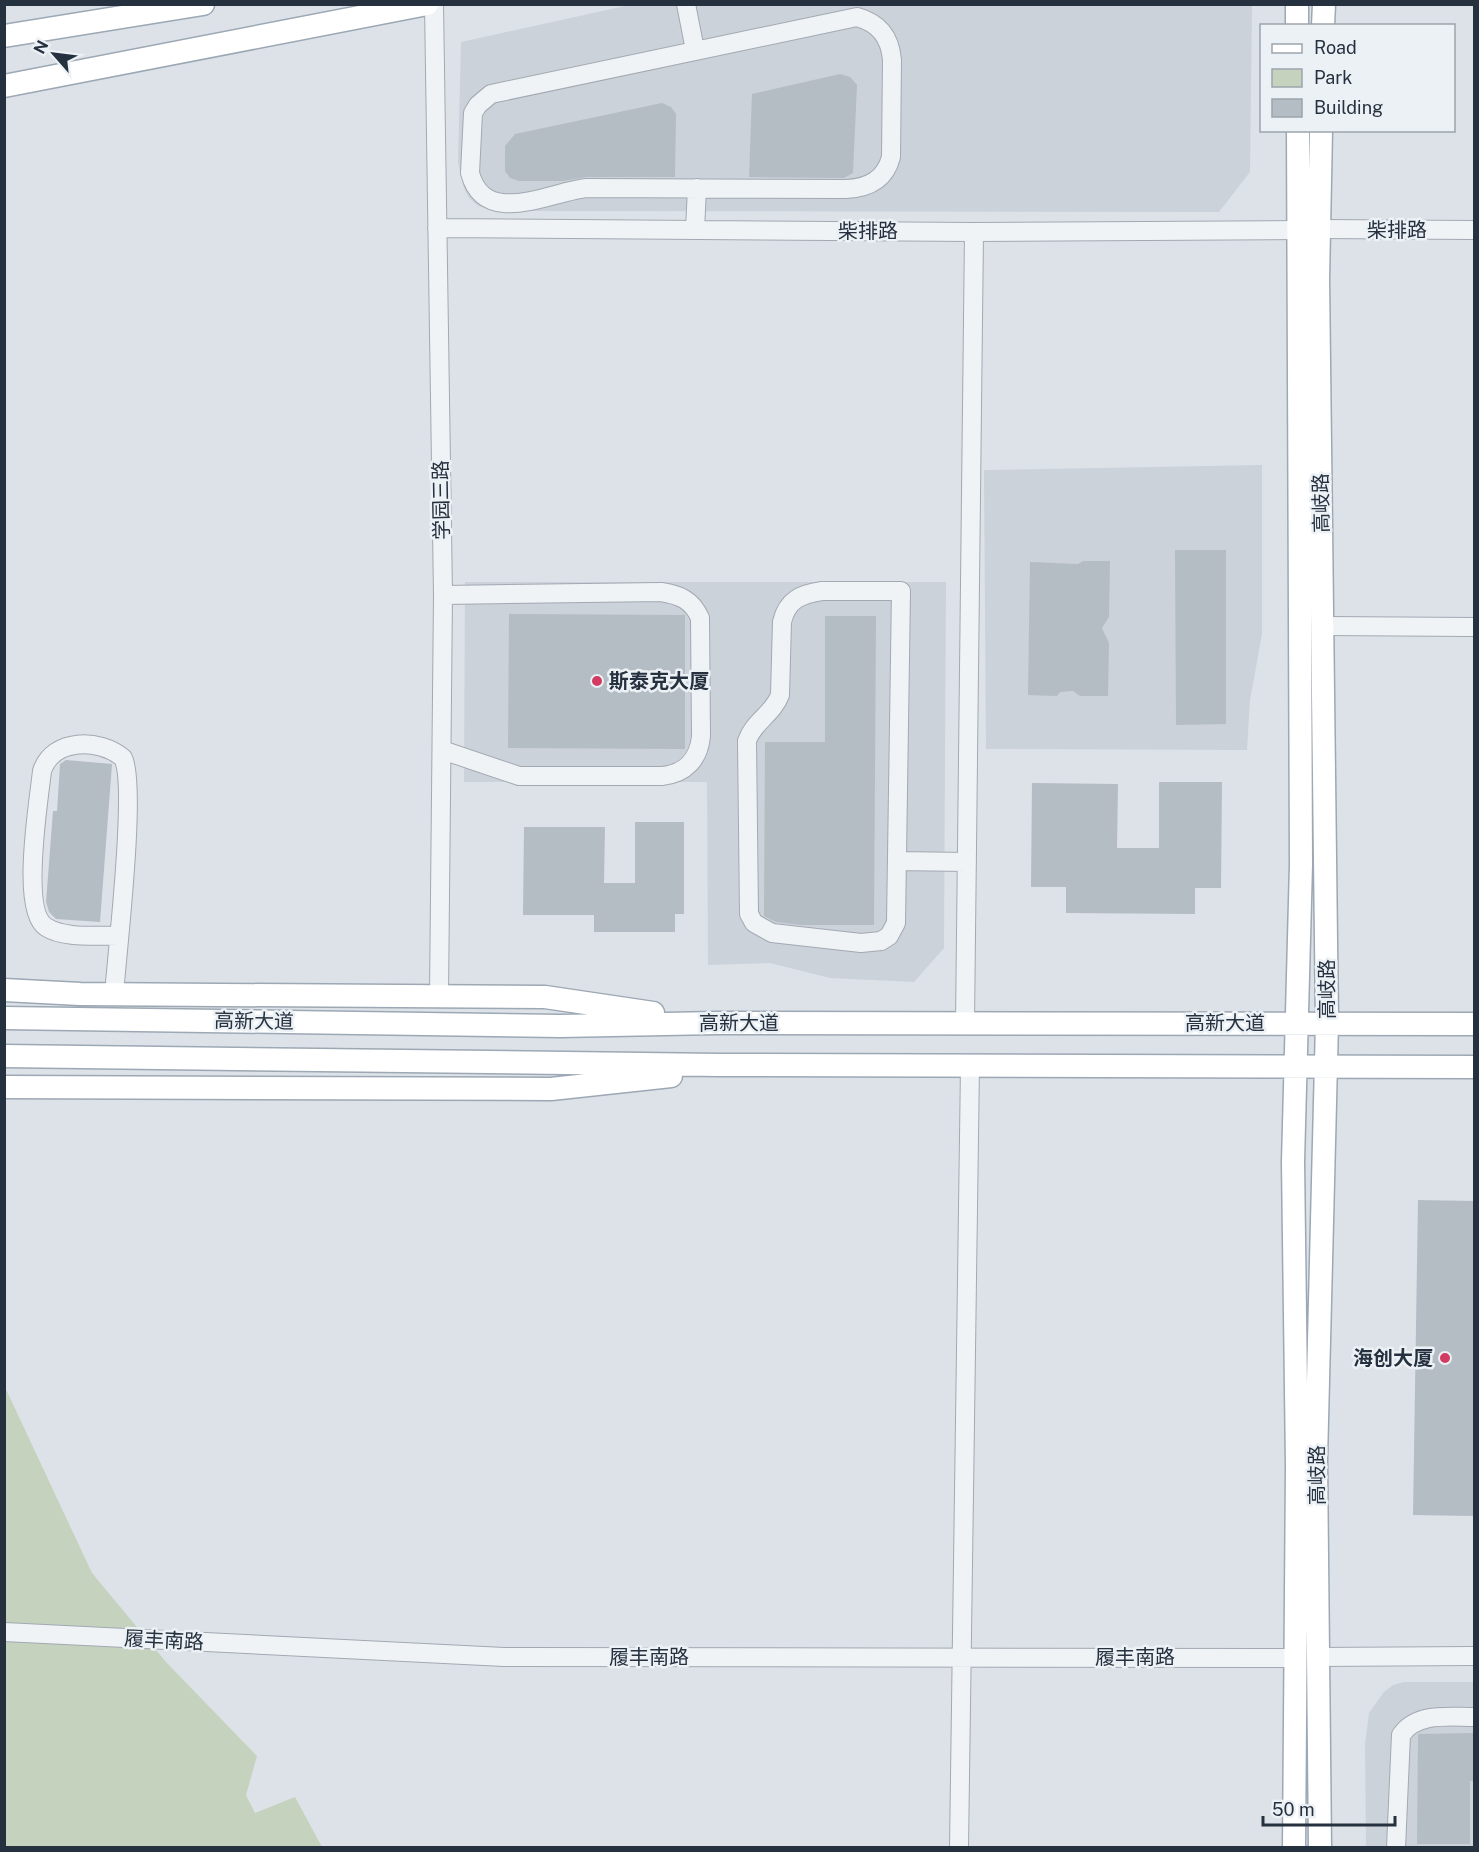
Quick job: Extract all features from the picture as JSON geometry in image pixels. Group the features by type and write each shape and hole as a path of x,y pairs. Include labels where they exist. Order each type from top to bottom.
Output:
{"main road":[{"path":"4,36 203,4"},
{"path":"4,86 427,4"},
{"path":"1297,4 1297,24"},
{"path":"1323,24 1324,4"},
{"name":"高岐路","path":"1294,1848 1316,1460 1327,1023 1323,626 1308,230 1298,132"},
{"name":"高岐路","path":"1320,1848 1321,1724 1306,1658 1294,1066 1300,864 1308,230 1321,132"},
{"path":"4,990 114,994 546,997 717,1023"},
{"name":"高新大道","path":"4,1018 560,1026 717,1023 1474,1024"},
{"name":"高新大道","path":"4,1056 719,1065 1474,1067"},
{"path":"4,1087 551,1089 664,1077 719,1065"}],"street":[{"name":"学园三路","path":"434,4 442,596 440,996"},
{"path":"686,4 695,50"},
{"path":"857,17 867,20 883,32 891,49 892,60 893,149 885,172 874,183 846,189 697,189 586,188 564,191 527,203 493,201 477,189 470,173 473,113 478,105 491,94 857,17"},
{"path":"695,230 697,189"},
{"name":"柴排路","path":"437,228 974,232 1474,230"},
{"path":"965,1023 974,232"},
{"path":"901,591 897,861 896,923 889,936 881,941 861,943 772,933 754,923 749,914 747,741 750,732 777,704 780,695 782,622 785,611 792,601 810,593 901,591"},
{"path":"442,596 661,592 684,598 692,603 700,618 701,714 697,754 686,768 672,775 519,776 442,750"},
{"path":"1323,626 1474,627"},
{"path":"114,994 128,802 126,764 116,752 104,747 77,745 63,748 48,757 42,771 32,887 35,911 38,920 52,930 118,936"},
{"path":"897,861 967,862"},
{"path":"959,1848 970,1066"},
{"name":"履丰南路","path":"4,1632 474,1656 1306,1658 1474,1656"},
{"path":"1396,1848 1401,1736 1406,1729 1419,1720 1474,1717"}],"shaded area":[{"path":"634,4 1252,5 1250,172 1219,212 511,211 478,206 469,198 464,188 458,162 461,42"},
{"path":"1262,465 1262,634 1250,700 1247,750 986,749 984,470"},
{"path":"465,582 946,582 944,948 914,982 830,978 770,963 708,965 707,782 464,782"},
{"path":"1404,1682 1474,1682 1474,1847 1366,1848 1365,1744 1369,1713 1384,1692 1393,1685"}],"green space":[{"path":"4,1385 92,1573 166,1662 257,1756 246,1795 255,1813 295,1797 322,1847 5,1847"}],"building":[{"path":"840,74 850,77 857,85 853,173 844,178 749,177 752,94"},
{"path":"662,103 671,107 676,114 675,177 587,177 563,181 519,181 510,178 505,171 505,146 515,134"},
{"path":"1175,550 1226,550 1226,724 1176,725"},
{"path":"1083,561 1110,561 1109,617 1102,628 1109,643 1108,696 1080,696 1073,691 1060,692 1057,696 1028,695 1030,562 1078,564"},
{"name":"斯泰克大厦","path":"509,614 685,615 685,749 508,748"},
{"path":"825,616 876,616 874,925 801,925 776,922 764,916 765,742 825,742"},
{"path":"66,760 112,764 100,922 56,919 49,912 46,902 53,811 57,811 60,764"},
{"path":"1159,782 1222,782 1221,888 1195,888 1195,914 1066,913 1066,887 1031,887 1032,783 1118,784 1117,848 1159,848"},
{"path":"635,822 684,822 684,914 675,914 675,932 594,932 594,915 523,915 524,827 605,827 604,883 635,883"},
{"name":"海创大厦","path":"1418,1200 1474,1201 1474,1516 1413,1515"},
{"path":"1474,1733 1474,1781 1470,1781 1470,1844 1417,1844 1418,1734"}],"place":[{"name":"斯泰克大厦","path":"597,681"},
{"name":"海创大厦","path":"1445,1358"}]}
